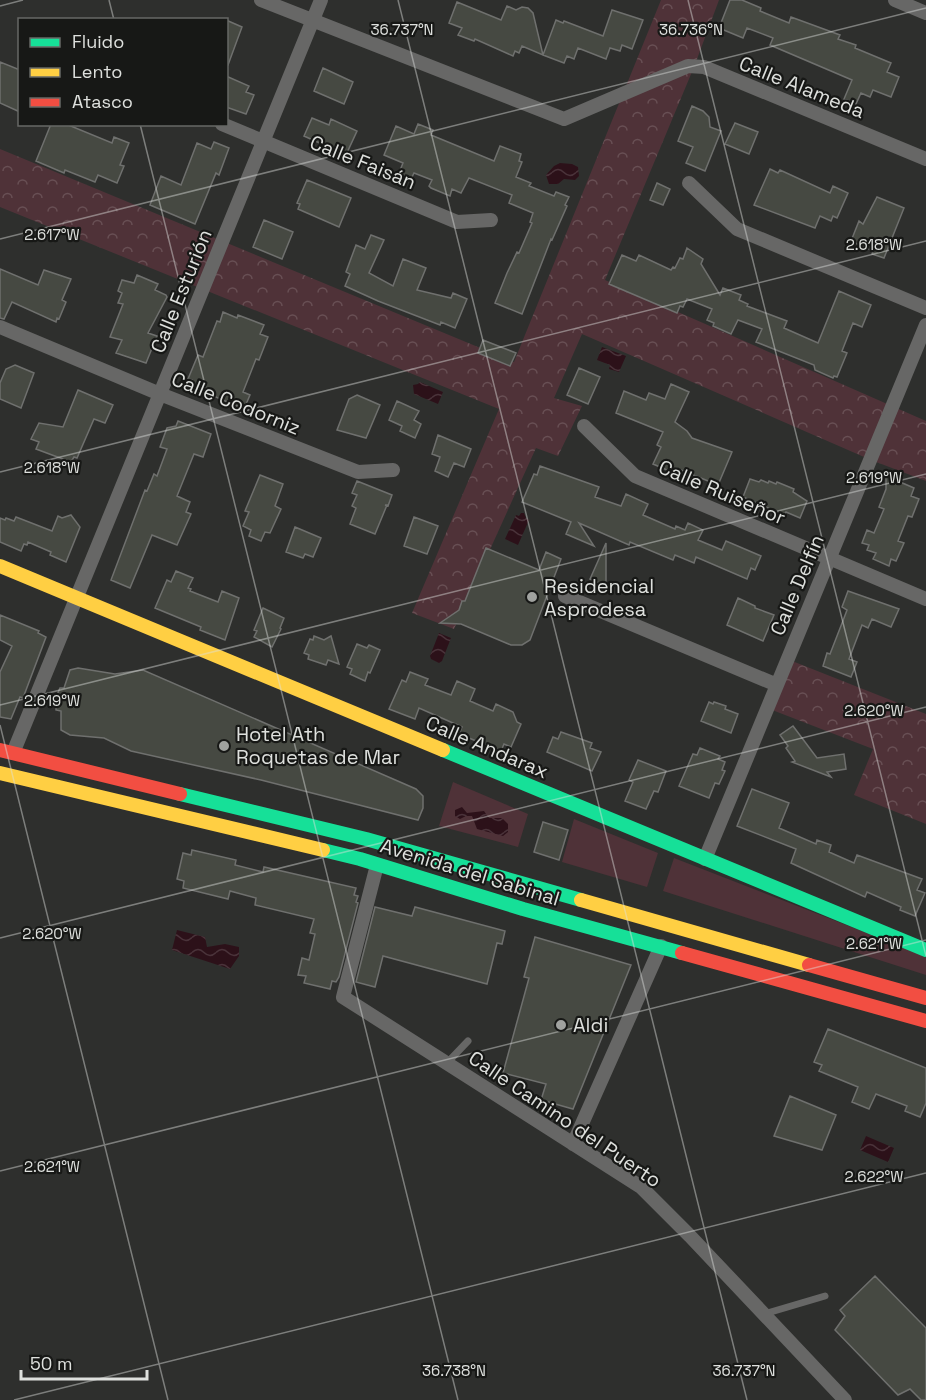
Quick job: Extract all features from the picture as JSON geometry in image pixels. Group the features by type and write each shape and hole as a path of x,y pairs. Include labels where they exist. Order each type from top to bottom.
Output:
{"street":[{"name":"Calle Alameda","path":"261,0 564,119 688,66 704,67 926,159"},
{"name":"Calle Esturión","path":"6,752 77,597 321,0"},
{"path":"895,0 926,13"},
{"name":"Calle Faisán","path":"227,126 457,222 491,220"},
{"path":"689,183 737,229 926,308"},
{"name":"Calle Delfín","path":"705,859 926,325"},
{"name":"Calle Codorniz","path":"0,327 160,394 358,472 393,470"},
{"name":"Calle Ruiseñor","path":"584,426 636,476 926,599"},
{"name":"Calle Andarax","path":"0,566 926,950"},
{"path":"565,596 777,685"},
{"name":"Avenida del Sabinal","path":"6,752 366,839 926,998"},
{"name":"Avenida del Sabinal","path":"0,773 360,859 523,909 926,1021"},
{"name":"Calle Camino del Puerto","path":"377,864 344,997 641,1187 844,1400"},
{"path":"573,1144 661,946"}],"lane":[{"path":"446,1064 468,1041"},
{"path":"763,1314 825,1296"}],"green space":[{"path":"661,0 719,0 694,67 605,280 926,421 926,481 871,460 582,334 554,398 582,406 558,456 536,448 454,629 412,613 499,409 0,207 0,149 514,362"},
{"path":"787,659 926,714 926,824 854,795 873,749 767,708"},
{"path":"453,782 528,814 518,847 439,826"},
{"path":"574,819 658,853 647,887 562,862"},
{"path":"674,858 926,956 926,975 663,891"}],"water":[{"path":"560,163 578,167 579,176 575,180 564,179 558,184 549,184 546,175"},
{"path":"602,347 626,356 619,372 609,369 610,365 597,360"},
{"path":"420,382 443,392 438,404 414,394 413,385"},
{"path":"524,513 529,520 518,545 505,539 516,515 519,516"},
{"path":"439,633 451,638 442,661 439,663 430,656"},
{"path":"462,807 467,813 484,811 489,818 502,818 508,824 508,832 503,836 477,829 472,816 460,819 455,816 455,810"},
{"path":"177,930 205,937 207,947 225,944 239,947 239,956 230,969 172,950"},
{"path":"866,1136 894,1148 888,1162 860,1150"}],"building":[{"path":"730,0 742,0 761,8 760,11 789,23 791,17 840,35 838,39 856,45 855,48 891,63 887,72 899,77 891,97 873,90 870,97 861,93 856,104 844,99 852,80 770,45 773,38 747,28 743,38 719,28"},
{"path":"457,2 501,20 507,6 516,10 522,7 528,8 533,13 543,55 522,46 519,53 515,51 513,56 475,39 474,41 458,35 462,28 449,23"},
{"path":"612,10 643,20 632,49 622,45 620,51 610,48 606,59 578,48 574,59 567,56 564,63 543,55 556,20 603,36"},
{"path":"228,21 242,27 228,65"},
{"path":"0,62 18,69 18,111 0,103"},
{"path":"323,68 353,82 344,104 314,91"},
{"path":"228,77 249,86 246,92 254,95 246,114 228,108"},
{"path":"692,106 709,117 710,127 721,131 705,171 686,163 693,147 678,141"},
{"path":"312,118 329,125 331,119 357,131 345,157 329,151 331,148 304,136"},
{"path":"735,123 758,132 749,154 725,144"},
{"path":"418,124 433,130 431,135 494,161 500,146 521,154 519,161 522,162 516,177 531,183 529,186 554,196 556,192 569,197 522,314 495,303 532,223 530,222 533,213 509,203 512,195 469,178 461,193 452,189 450,196 431,188 429,186 432,180 414,173 411,179 399,173 403,163 384,155 396,126 414,134"},
{"path":"50,126 71,126 112,143 114,137 129,143 120,165 124,166 117,183 98,175 95,182 65,170 64,173 36,161"},
{"path":"214,142 229,148 219,175 216,173 195,224 150,205 161,176 181,185 197,143 211,149"},
{"path":"770,169 778,173 780,170 830,193 833,186 848,193 837,218 833,216 831,221 820,216 815,228 754,205"},
{"path":"307,180 351,198 339,227 298,209 300,204 297,203"},
{"path":"657,183 670,189 663,205 650,200"},
{"path":"877,197 904,208 884,258 872,254 873,251 851,241 859,221 863,224"},
{"path":"264,220 293,232 282,259 253,247"},
{"path":"371,235 384,240 369,273 393,286 403,259 426,268 417,290 451,298 453,293 467,299 455,328 441,322 440,325 345,286 350,274 346,272 356,245 365,249"},
{"path":"687,248 703,259 701,264 720,295 723,288 741,295 739,300 748,304 747,306 787,321 784,328 818,343 839,291 871,305 862,327 853,323 842,351 847,353 837,377 833,378 815,370 814,365 756,342 762,329 738,320 731,334 713,326 714,323 707,320 712,309 687,299 677,313 609,284 622,255 636,261 639,255 671,270 675,268 680,258 683,259"},
{"path":"0,269 38,285 44,270 71,279 62,300 66,302 59,319 57,318 56,322 12,302 4,319 0,318"},
{"path":"137,275 158,284 155,290 167,297 148,333 157,336 146,363 116,353 122,340 110,337 123,304 118,303 122,293 118,291 122,280 134,283"},
{"path":"223,312 264,325 260,334 268,337 259,360 256,359 243,392 250,395 244,409 190,386 192,380 188,379 198,355 203,357 217,321 220,322"},
{"path":"483,340 516,353 510,366 478,353"},
{"path":"15,365 34,373 21,408 0,399 0,383 6,369"},
{"path":"579,368 600,377 588,404 567,395"},
{"path":"671,384 689,392 675,422 692,438 732,452 718,485 676,468 674,473 653,464 661,447 657,445 663,432 616,413 624,391 646,400 649,393 665,399"},
{"path":"78,390 113,405 105,423 94,419 77,458 74,457 71,462 36,449 39,442 31,439 39,423 63,427"},
{"path":"357,395 380,405 366,438 337,430 349,399"},
{"path":"397,401 419,411 414,420 421,424 415,438 400,431 402,426 389,420"},
{"path":"178,421 211,434 203,457 194,454 177,496 190,502 186,512 191,514 177,545 152,535 130,588 111,580 145,490 147,491 154,474 157,476 167,449 160,447 167,428 176,426"},
{"path":"438,435 471,449 464,467 454,463 448,477 435,471 440,457 432,454"},
{"path":"540,466 599,487 595,497 621,506 626,494 648,504 643,515 675,529 676,526 685,530 688,523 703,530 698,540 722,550 726,541 761,556 755,570 751,568 747,579 696,557 694,563 675,555 673,560 630,542 629,545 579,523 594,546 566,534 571,522 522,502"},
{"path":"260,475 283,484 275,506 281,509 270,533 265,532 261,541 249,536 251,530 243,526 249,512 245,511"},
{"path":"886,476 914,488 911,496 919,499 912,517 908,516 898,541 904,543 896,561 891,559 889,566 873,559 876,553 867,550 869,545 862,543 867,530 874,533 884,509 879,507 886,489"},
{"path":"750,479 776,484 777,482 794,489 793,492 807,501 800,518 786,512 784,515 743,497"},
{"path":"357,481 392,495 375,534 350,524 356,508 352,506 357,495 352,493"},
{"path":"71,515 80,527 66,562 50,555 51,552 28,542 27,545 24,544 21,551 0,542 0,518 14,521 16,517 52,531 58,516 62,518"},
{"path":"414,517 438,526 427,554 404,546"},
{"path":"295,527 321,538 313,557 305,554 303,558 286,552"},
{"path":"606,543 606,586 590,579"},
{"name":"Residencial Asprodesa","path":"486,548 539,570 546,552 561,559 530,640 522,645 511,645 461,624 440,623 459,610 462,601 465,601"},
{"path":"176,571 193,578 188,588 191,589 190,591 218,602 222,591 239,598 225,640 200,630 201,627 155,608 167,580 171,582"},
{"path":"848,591 899,609 891,627 872,619 868,628 862,625 849,659 857,662 851,677 823,666 847,610 842,607"},
{"path":"738,598 774,615 763,641 727,625"},
{"path":"263,608 284,618 272,647 254,637 257,631 254,630"},
{"path":"0,615 39,631 38,633 46,637 23,698 20,697 11,719 0,717 0,672 12,646 0,640"},
{"path":"314,636 324,640 331,636 339,664 328,660 326,665 308,659 309,655 304,653 310,639 313,640"},
{"path":"357,644 367,648 369,645 380,650 365,681 350,674 352,669 347,667"},
{"name":"Hotel Ath Roquetas de Mar","path":"78,668 115,674 143,670 416,789 423,796 423,808 418,820 261,780 131,751 104,738 70,735 61,730 61,711 56,710 57,695 60,688 64,688 70,670"},
{"path":"410,672 428,679 425,685 451,695 457,681 475,689 470,701 493,711 496,704 513,712 517,722 521,724 511,747 504,744 501,751 459,734 462,727 419,708 415,719 389,709 402,680 406,682"},
{"path":"709,702 726,706 725,709 738,714 731,733 701,721"},
{"path":"793,726 817,758 844,754 846,769 827,772 831,777 792,762 795,761 780,735"},
{"path":"561,732 592,743 590,748 601,752 592,771 547,752 553,737 558,739"},
{"path":"700,748 720,756 718,759 725,762 722,770 725,771 719,784 715,783 709,798 679,786 693,754 697,755"},
{"path":"638,760 666,771 658,792 654,791 646,809 625,801 633,782 629,780"},
{"path":"752,789 789,803 779,828 816,844 817,840 831,845 829,852 854,863 857,855 922,879 917,890 925,893 915,916 867,892 865,897 791,863 796,849 737,826"},
{"path":"543,822 568,830 559,860 534,852"},
{"path":"192,850 236,860 235,865 263,872 264,867 356,888 354,895 358,896 356,902 358,903 339,977 336,982 332,981 330,989 304,983 306,976 298,975 302,958 309,960 315,934 310,933 314,919 255,905 256,898 230,891 228,899 183,888 184,881 177,879 183,853 191,855"},
{"path":"375,907 412,916 415,907 505,931 502,944 497,943 487,984 383,956 375,987 356,982"},
{"name":"Aldi","path":"535,937 631,965 573,1109 541,1100 546,1084 503,1073 529,978 524,977"},
{"path":"828,1029 926,1068 926,1103 920,1117 905,1111 907,1106 876,1094 869,1109 852,1102 858,1087 819,1071 822,1065 814,1062"},
{"path":"790,1096 836,1115 822,1150 774,1136"},
{"path":"875,1276 926,1328 926,1400 921,1400 910,1389 898,1395 835,1330 845,1316 840,1310"}],"traffic: fast":[{"path":"443,750 926,950"},
{"path":"180,794 366,839 581,900"},
{"path":"323,850 682,953"}],"traffic: slow":[{"path":"0,566 443,750"},
{"path":"0,773 323,850"},
{"path":"581,900 809,965"}],"traffic: jam":[{"path":"0,750 180,794"},
{"path":"682,953 926,1021"},
{"path":"809,965 926,998"}],"place":[{"name":"Residencial Asprodesa","path":"532,597"},
{"name":"Hotel Ath Roquetas de Mar","path":"224,746"},
{"name":"Aldi","path":"561,1025"}]}
